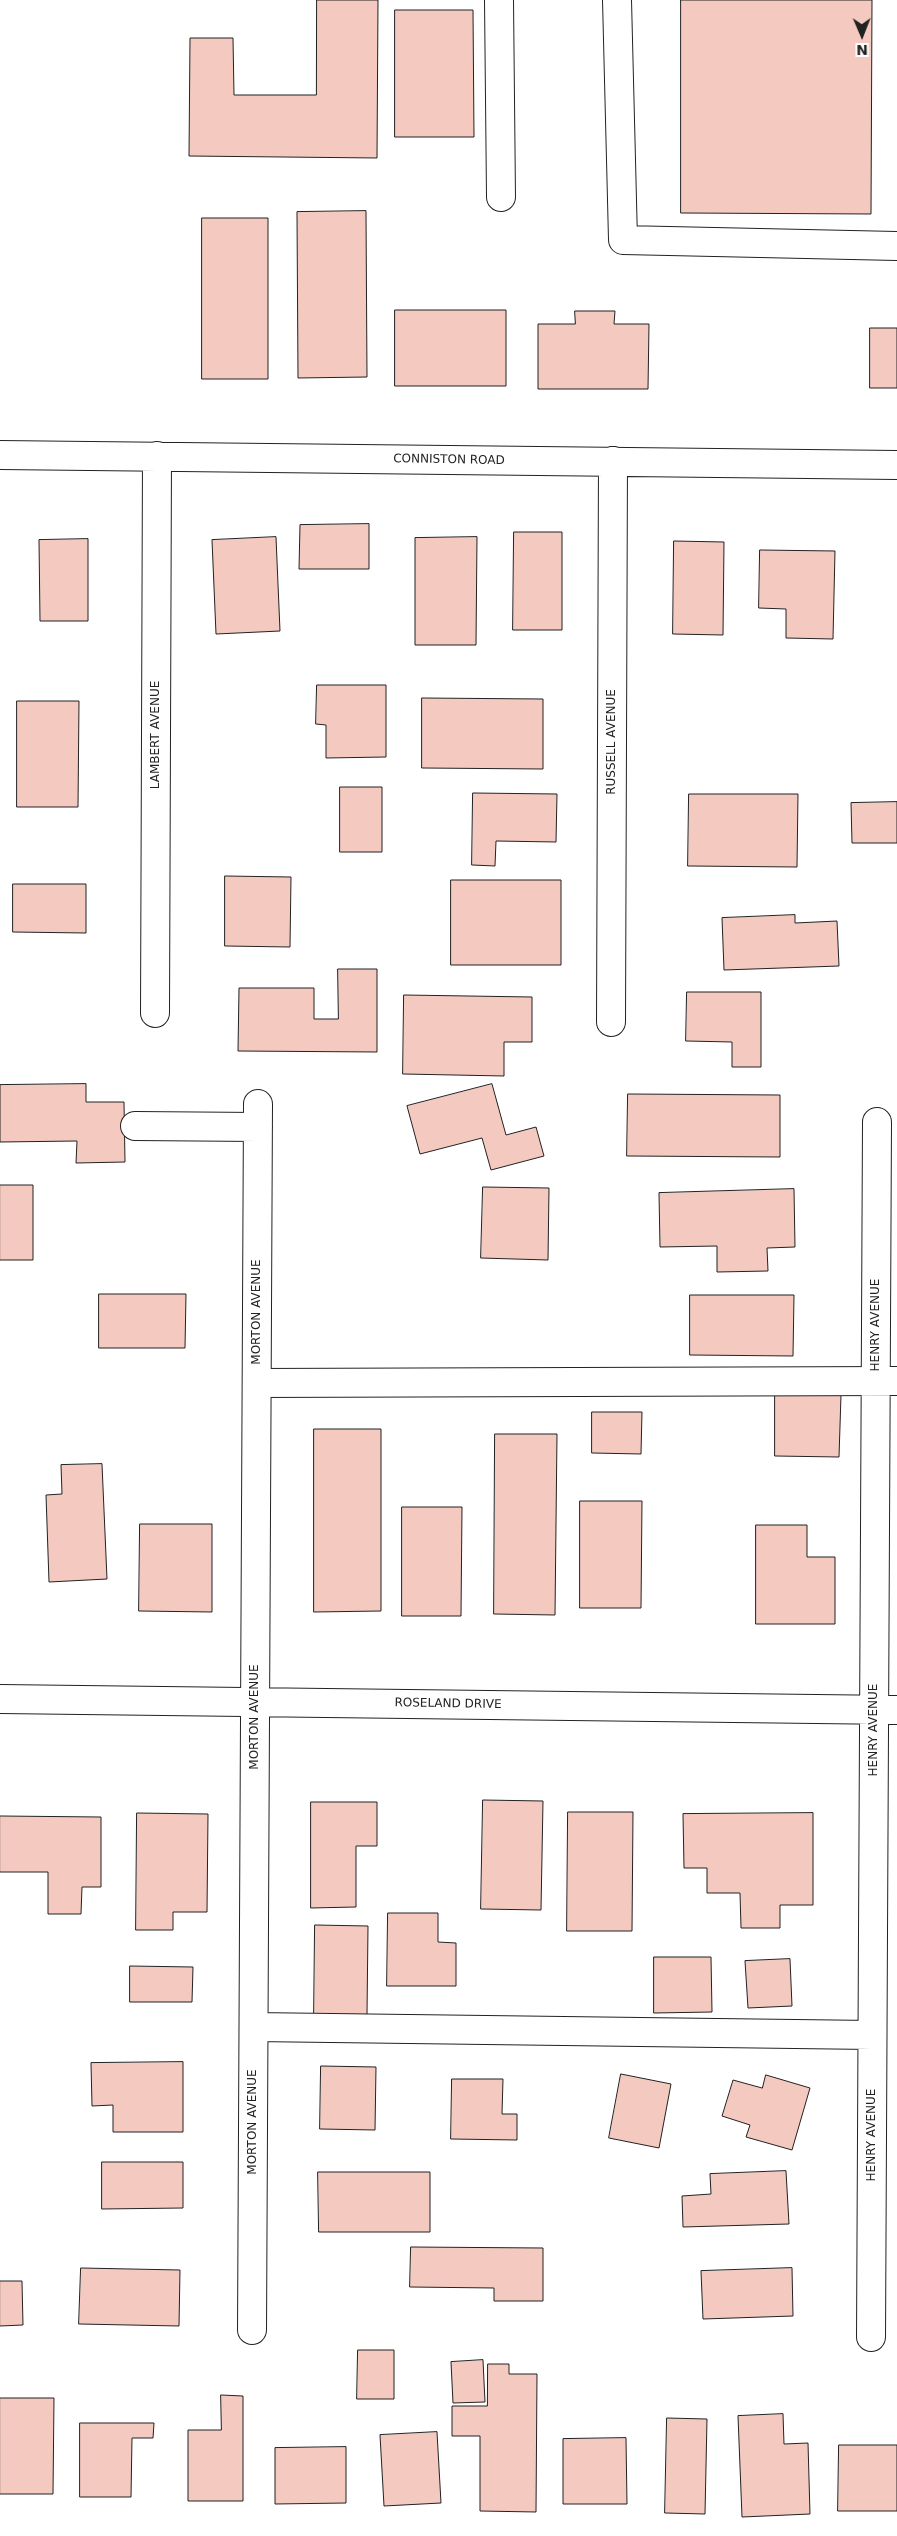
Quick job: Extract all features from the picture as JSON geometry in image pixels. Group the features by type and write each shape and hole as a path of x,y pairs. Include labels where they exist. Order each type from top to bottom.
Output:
{"street":[{"path":"499,0 502,197"},
{"path":"617,0 623,240 897,246"},
{"name":"CONNISTON ROAD","path":"0,455 897,465"},
{"name":"LAMBERT AVENUE","path":"155,1013 157,456"},
{"name":"RUSSELL AVENUE","path":"611,1022 613,461"},
{"name":"MORTON AVENUE","path":"135,1126 258,1116 252,2330"},
{"name":"HENRY AVENUE","path":"871,2337 872,2035 886,1709 886,1380 877,1122"},
{"path":"257,1383 886,1380"},
{"name":"ROSELAND DRIVE","path":"0,1699 886,1709"},
{"path":"254,2027 872,2035"}],"building":[{"path":"317,0 378,0 377,158 189,156 190,38 233,38 234,95 316,95"},
{"path":"681,0 872,0 871,214 681,213"},
{"path":"395,10 473,10 474,137 395,137"},
{"path":"366,211 367,377 298,378 297,212"},
{"path":"202,218 268,218 268,379 202,379"},
{"path":"395,310 506,310 506,386 395,386"},
{"path":"575,311 615,311 614,324 649,324 648,389 538,389 538,324 575,324"},
{"path":"870,328 897,328 897,388 870,388"},
{"path":"369,524 369,569 299,569 300,525"},
{"path":"514,532 562,532 562,630 513,630"},
{"path":"276,537 280,631 216,634 212,540"},
{"path":"477,537 476,645 415,645 415,538"},
{"path":"88,539 88,621 40,621 39,540"},
{"path":"674,541 724,542 723,635 673,634"},
{"path":"760,550 835,551 833,639 786,638 786,609 759,608"},
{"path":"317,685 386,685 386,757 326,758 326,725 316,724"},
{"path":"422,698 543,699 543,769 422,768"},
{"path":"17,701 79,701 78,807 17,807"},
{"path":"340,787 382,787 382,852 340,852"},
{"path":"473,793 557,794 556,842 496,841 495,866 472,865"},
{"path":"689,794 798,794 797,867 688,866"},
{"path":"897,802 897,843 852,843 851,803"},
{"path":"225,876 291,877 290,947 225,946"},
{"path":"451,880 561,880 561,965 451,965"},
{"path":"13,884 86,884 86,933 13,932"},
{"path":"795,915 795,923 837,921 839,966 724,970 722,918"},
{"path":"338,969 377,969 377,1052 238,1051 239,988 314,988 314,1019 338,1019"},
{"path":"687,992 761,992 761,1067 732,1067 732,1042 686,1041"},
{"path":"404,995 532,997 532,1042 504,1042 504,1076 403,1074"},
{"path":"86,1084 86,1102 124,1102 125,1162 76,1163 77,1141 0,1142 0,1085"},
{"path":"492,1084 506,1135 536,1127 544,1156 491,1170 482,1138 420,1154 407,1106"},
{"path":"628,1094 780,1095 780,1157 627,1156"},
{"path":"0,1185 33,1185 33,1260 0,1260"},
{"path":"483,1187 549,1188 548,1260 481,1258"},
{"path":"794,1189 795,1247 767,1248 768,1271 717,1272 717,1246 660,1247 659,1193"},
{"path":"99,1294 186,1294 185,1348 99,1348"},
{"path":"690,1295 794,1295 793,1356 690,1355"},
{"path":"775,1394 841,1395 839,1457 775,1456"},
{"path":"592,1412 642,1412 641,1454 592,1453"},
{"path":"314,1429 381,1429 381,1611 314,1612"},
{"path":"495,1434 557,1434 555,1615 494,1614"},
{"path":"102,1464 107,1579 49,1582 46,1495 62,1494 61,1465"},
{"path":"580,1501 642,1501 641,1608 580,1608"},
{"path":"402,1507 462,1507 461,1616 402,1616"},
{"path":"140,1524 212,1524 212,1612 139,1611"},
{"path":"756,1525 807,1525 807,1557 835,1557 835,1624 756,1624"},
{"path":"483,1800 543,1801 541,1910 481,1909"},
{"path":"311,1802 377,1802 377,1846 356,1846 356,1907 311,1908"},
{"path":"568,1812 633,1812 632,1931 567,1931"},
{"path":"137,1813 208,1814 207,1912 173,1912 173,1930 136,1930"},
{"path":"813,1813 813,1905 780,1905 780,1928 741,1928 740,1893 707,1893 707,1868 684,1868 683,1814"},
{"path":"0,1816 101,1817 101,1887 82,1887 81,1914 48,1914 48,1872 0,1872"},
{"path":"388,1913 438,1913 438,1942 456,1943 456,1986 387,1986"},
{"path":"315,1925 368,1926 367,2015 314,2015"},
{"path":"654,1957 711,1957 712,2012 654,2013"},
{"path":"790,1959 792,2006 748,2008 745,1961"},
{"path":"130,1966 193,1967 192,2002 130,2002"},
{"path":"183,2062 183,2132 113,2132 113,2105 92,2106 91,2063"},
{"path":"321,2066 376,2067 375,2130 320,2129"},
{"path":"621,2074 671,2084 659,2148 609,2138"},
{"path":"766,2075 810,2088 792,2150 746,2137 750,2125 722,2116 733,2080 762,2088"},
{"path":"452,2079 503,2079 502,2114 517,2114 517,2140 451,2139"},
{"path":"102,2162 183,2162 183,2208 102,2209"},
{"path":"786,2171 789,2224 683,2227 682,2196 711,2194 710,2174"},
{"path":"318,2172 430,2172 430,2232 319,2232"},
{"path":"411,2247 543,2248 543,2301 494,2301 494,2288 410,2287"},
{"path":"81,2268 180,2270 179,2326 79,2324"},
{"path":"792,2268 793,2316 703,2319 701,2271"},
{"path":"0,2281 22,2281 23,2325 0,2326"},
{"path":"358,2350 394,2350 394,2399 357,2399"},
{"path":"483,2360 485,2402 453,2403 451,2362"},
{"path":"488,2364 509,2364 509,2374 537,2374 536,2512 480,2511 480,2436 452,2436 452,2406 487,2406"},
{"path":"221,2395 243,2396 243,2501 188,2501 188,2430 221,2430"},
{"path":"0,2398 54,2398 53,2494 0,2494"},
{"path":"783,2414 784,2444 808,2443 810,2514 742,2517 738,2416"},
{"path":"667,2418 707,2419 705,2514 665,2513"},
{"path":"80,2423 154,2423 153,2438 132,2438 131,2497 80,2497"},
{"path":"437,2432 441,2503 384,2506 380,2435"},
{"path":"626,2438 627,2504 563,2504 563,2439"},
{"path":"839,2445 897,2445 897,2511 838,2511"},
{"path":"346,2447 346,2503 275,2504 275,2448"}]}
